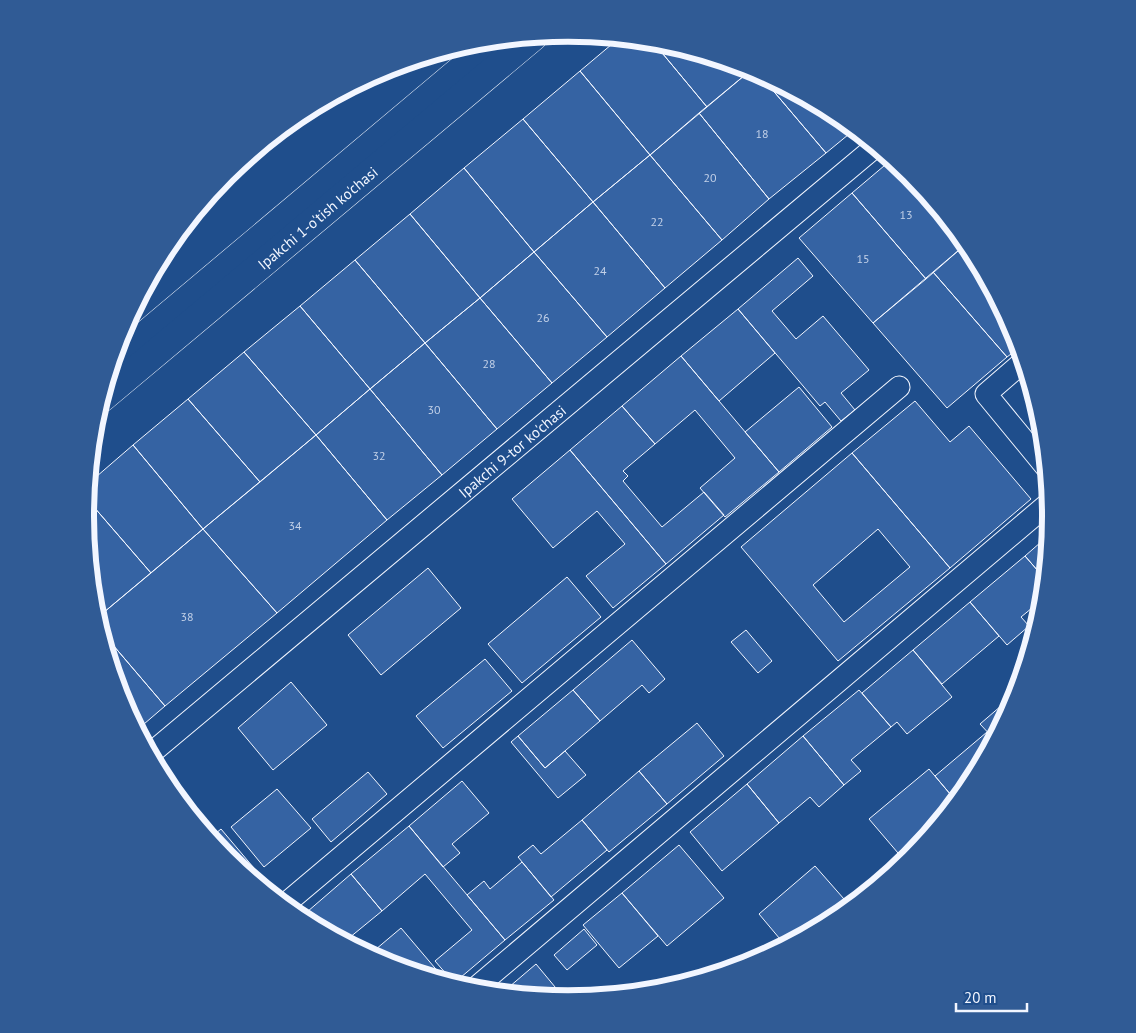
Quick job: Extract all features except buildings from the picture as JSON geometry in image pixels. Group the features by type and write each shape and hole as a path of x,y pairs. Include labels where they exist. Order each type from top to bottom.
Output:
{"main road":[{"name":"Ipakchi 1-o'tish ko'chasi","path":"111,390 523,45"},
{"name":"Ipakchi 1-o'tish ko'chasi","path":"123,354 483,51"}],"street":[{"name":"Ipakchi 9-tor ko'chasi","path":"156,749 870,151"},
{"path":"1018,367 986,394 1038,458"},
{"path":"290,900 899,387"},
{"path":"482,982 1042,509"}]}
